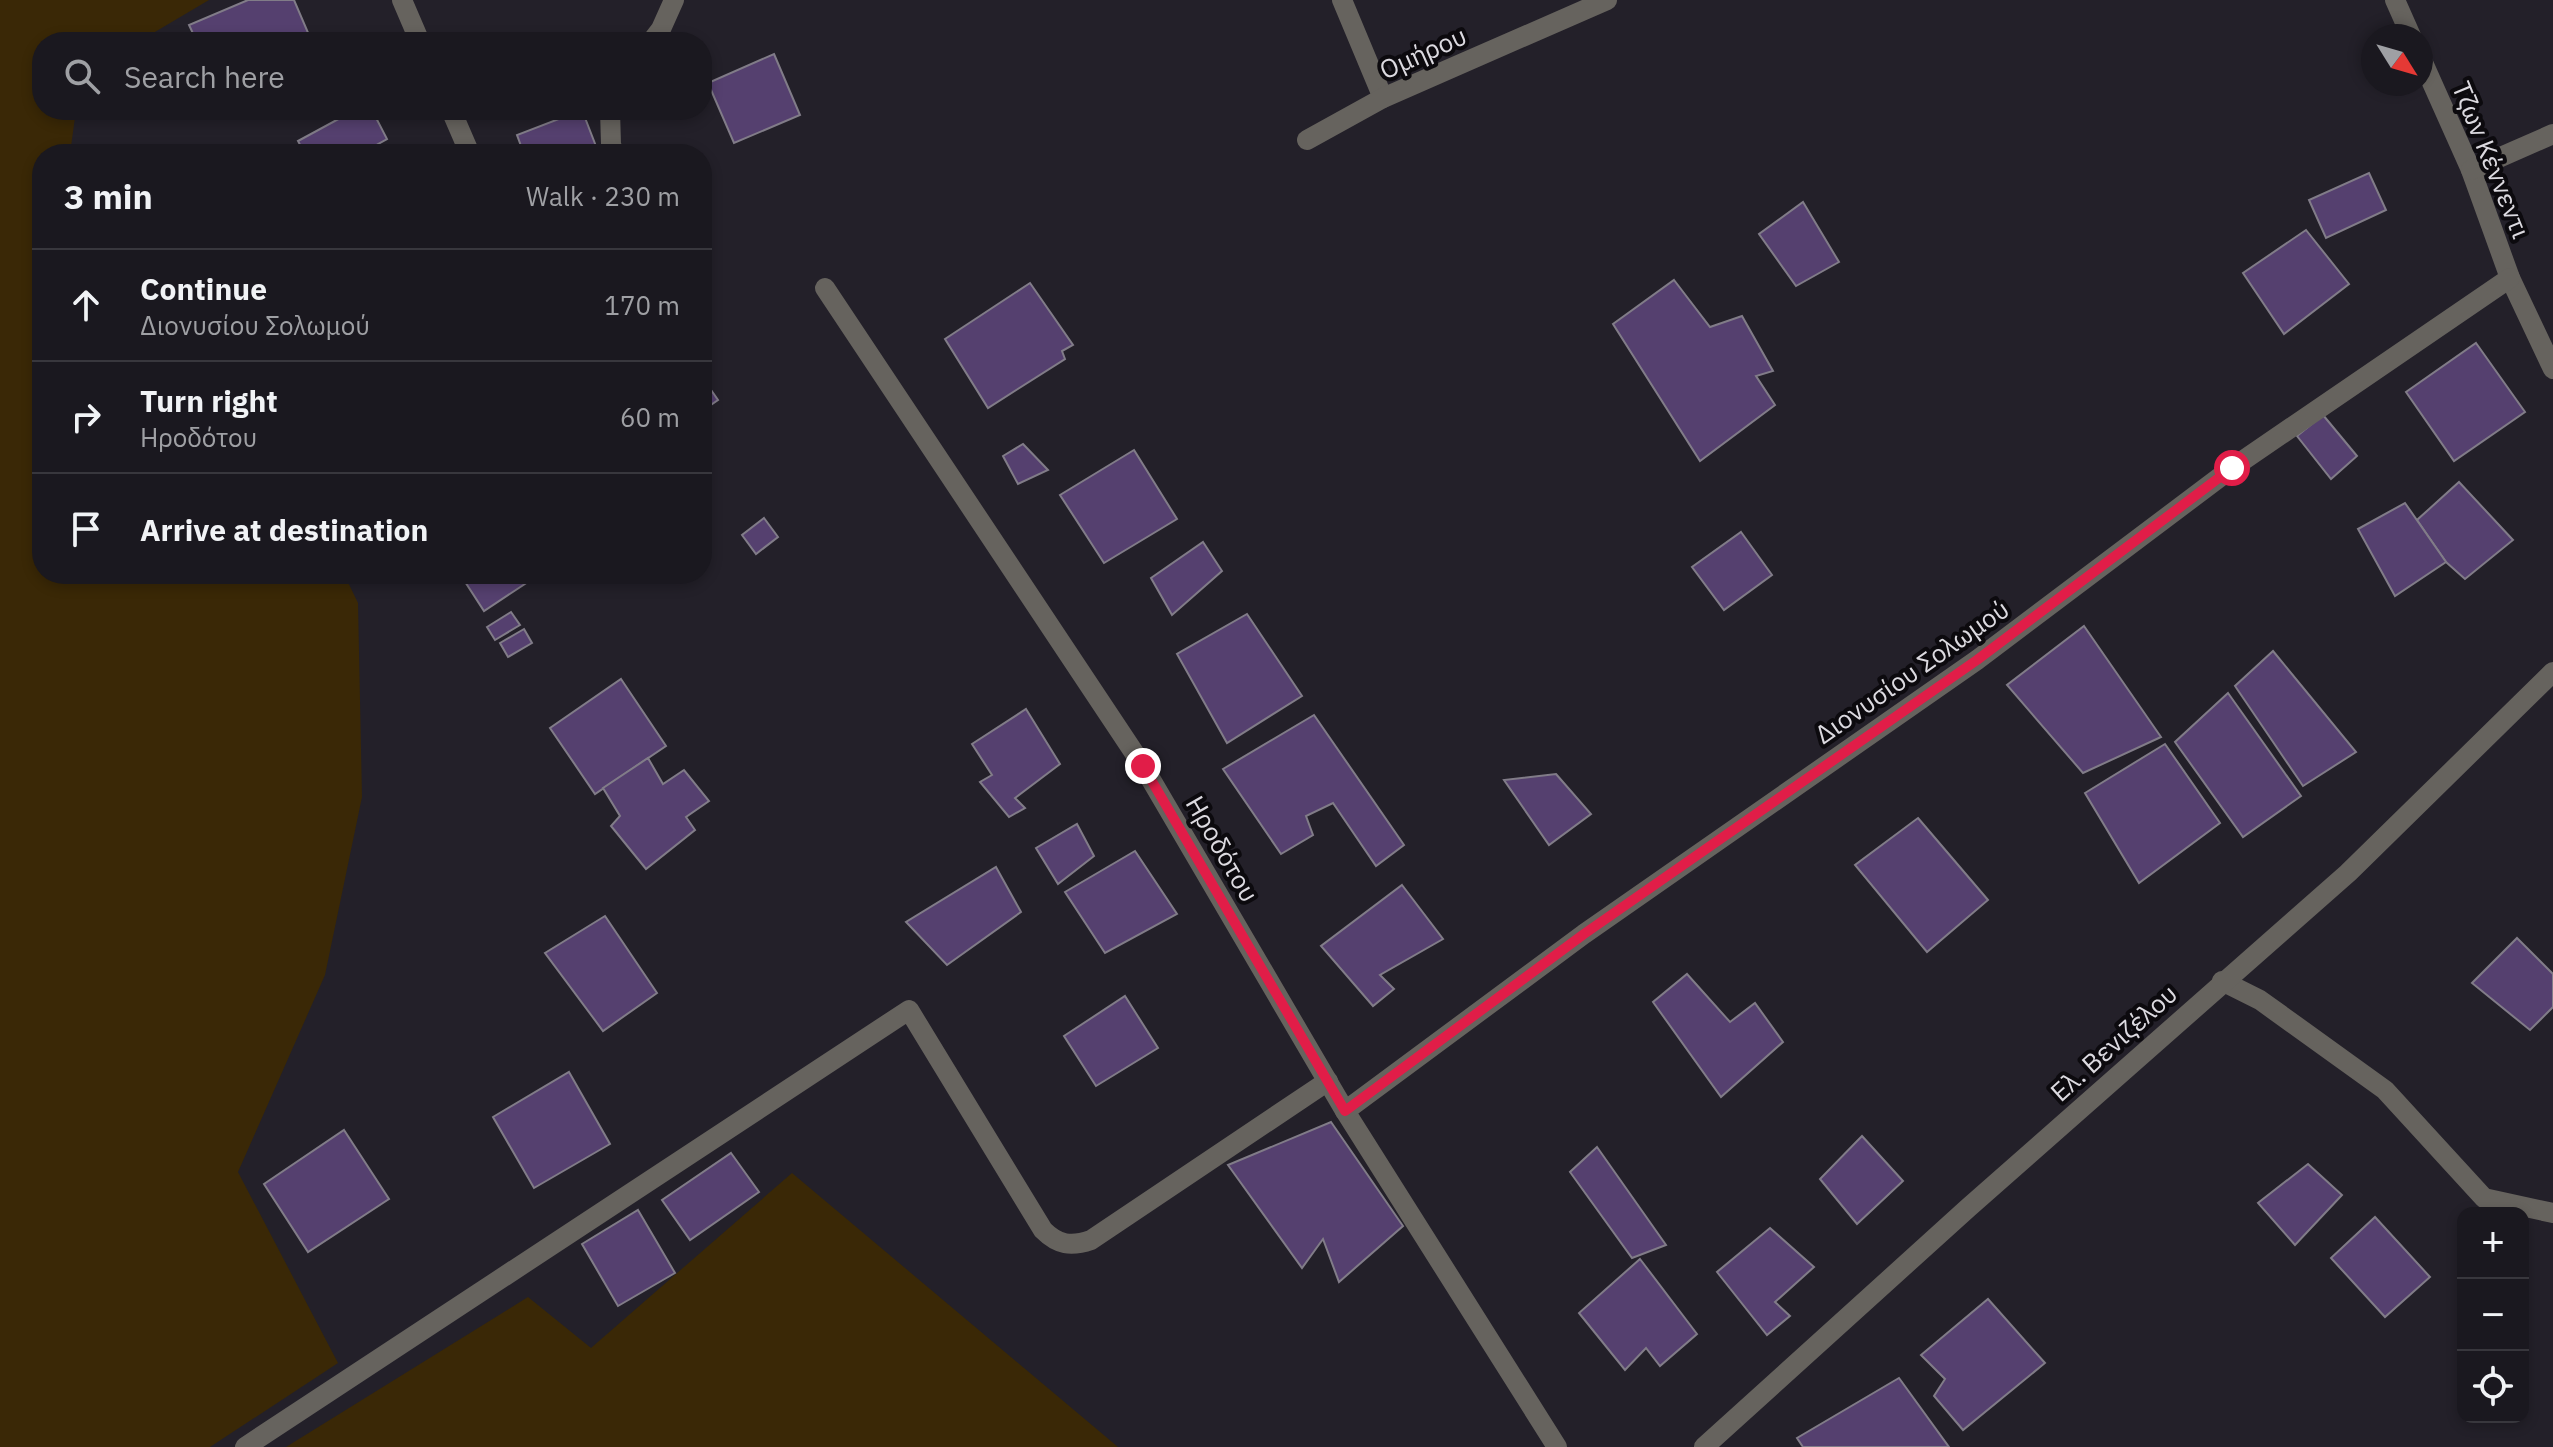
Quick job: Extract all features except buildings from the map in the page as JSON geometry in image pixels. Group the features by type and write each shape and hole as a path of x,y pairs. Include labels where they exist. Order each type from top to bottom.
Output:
{"street":[{"path":"402,0 416,32"},
{"path":"659,32 674,0"},
{"path":"1342,0 1383,98"},
{"name":"Ομήρου","path":"1307,140 1383,98 1607,0"},
{"path":"2395,0 2406,24"},
{"name":"Τζων Κέννεντι","path":"2433,85 2471,170 2510,278 2553,369"},
{"path":"455,120 466,144"},
{"path":"610,120 611,144"},
{"path":"2471,170 2553,134"},
{"name":"Διονυσίου Σολωμού","path":"1345,1111 1584,934 1977,660 2232,468 2510,278"},
{"name":"Ηροδότου","path":"825,288 1143,766 1345,1111 1557,1447"},
{"name":"Ελ. Βενιζέλου","path":"1704,1447 1754,1398 2222,981 2348,873 2553,672"},
{"path":"2222,981 2260,1000 2385,1090 2484,1198 2553,1213"},
{"path":"245,1447 909,1010 1043,1230 1065,1245 1078,1245 1091,1240 1328,1081"}],"shaded area":[{"path":"0,0 209,0 155,32 32,32 32,120 75,120 71,144 32,144 32,584 349,584 358,603 362,797 325,975 238,1172 338,1363 210,1447 0,1447"},
{"path":"792,1173 1118,1447 286,1447 528,1297 591,1348"}],"route":[{"path":"1143,766 1345,1111 1584,934 1977,660 2232,468"}]}
